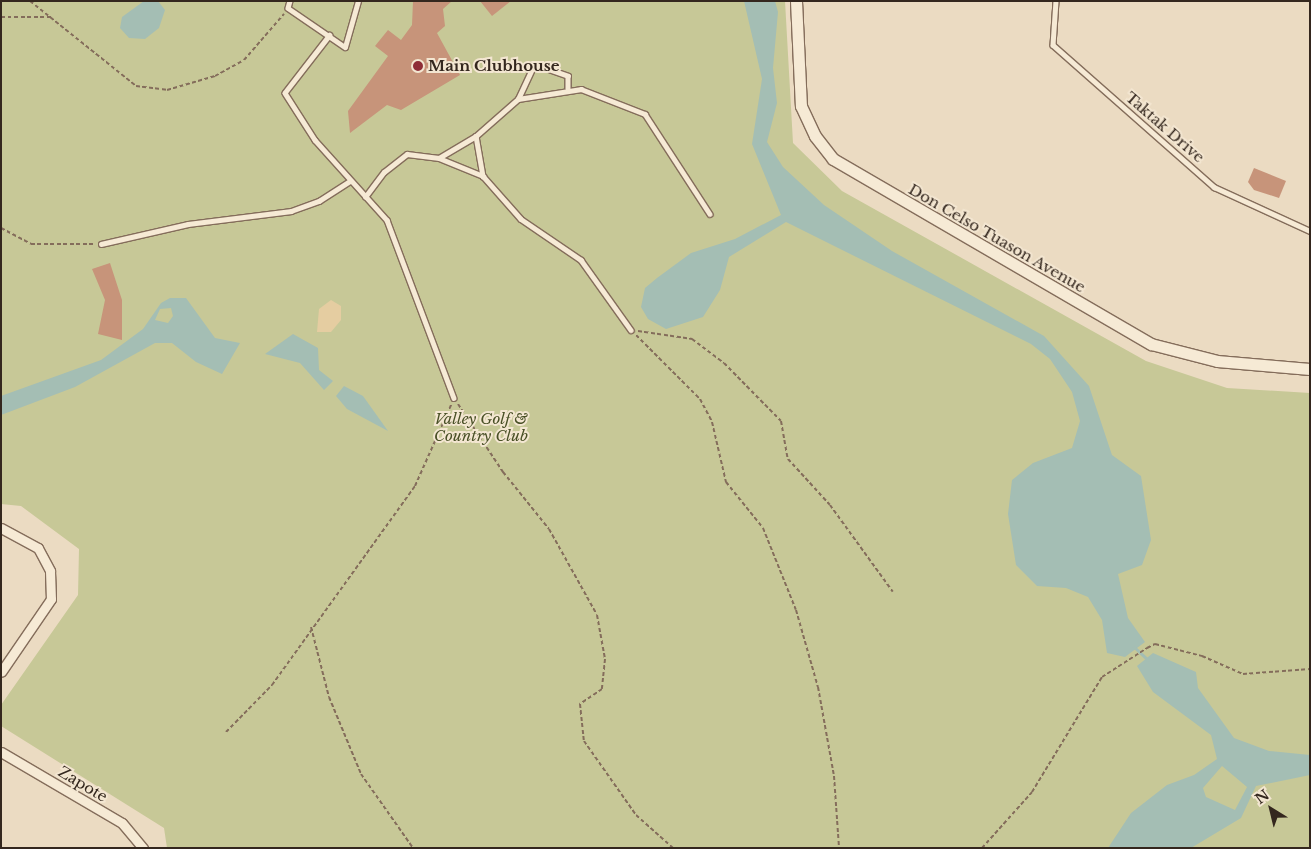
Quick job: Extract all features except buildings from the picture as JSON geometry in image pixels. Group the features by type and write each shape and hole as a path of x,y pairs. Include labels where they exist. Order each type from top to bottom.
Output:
{"street":[{"name":"Don Celso Tuason Avenue","path":"796,1 802,106 815,136 833,159 1150,344 1217,361 1310,369"},
{"path":"1,528 38,548 50,571 51,599 1,672"},
{"name":"Zapote","path":"1,752 122,823 143,848"}],"lane":[{"path":"290,1 288,8 345,47 358,1"},
{"name":"Taktak Drive","path":"1056,1 1054,46 1214,187 1310,231"},
{"path":"330,35 285,93 315,140 387,220 403,256 454,398"},
{"path":"439,158 476,136 518,99 534,64 568,76 568,88"},
{"path":"518,99 568,88 600,95 645,114 710,214"},
{"path":"476,136 483,176"},
{"path":"365,197 384,172 407,154 439,158 483,176 521,219 581,260 631,330"},
{"path":"101,244 188,224 291,210 319,201 350,181"}],"path":[{"path":"30,1 136,86 167,90 215,76 244,60 288,8"},
{"path":"1,17 52,18"},
{"path":"1,228 31,244 101,244"},
{"path":"631,330 692,339 724,363 781,421 788,460 830,505 893,592"},
{"path":"631,330 700,399 712,422 726,482 763,528 796,610 818,687 834,776 839,848"},
{"path":"226,732 272,684 311,626 415,486 454,398"},
{"path":"454,398 503,472 549,529 597,615 605,659 602,689 580,704 584,741 636,816 673,848"},
{"path":"311,626 330,697 360,774 413,848"},
{"path":"982,848 1032,792 1102,677 1147,648 1155,644 1202,656 1243,674 1310,669"}],"green space":[{"name":"Valley Golf & Country Club","path":"1,1 785,1 793,143 842,191 1146,361 1227,388 1310,393 1310,848 167,848 164,828 1,726 1,705 78,595 79,549 21,506 1,504"}],"sand":[{"path":"331,300 341,306 341,320 331,332 317,332 319,309"}],"shaded area":[{"path":"144,1 158,1 165,10 159,28 145,39 129,38 120,28 122,17"},
{"path":"744,1 775,1 778,12 773,68 777,103 767,142 783,167 824,205 892,251 1044,336 1089,386 1112,455 1141,476 1151,540 1142,565 1118,574 1128,618 1145,642 1125,657 1107,653 1102,620 1088,597 1066,588 1037,586 1016,565 1008,514 1012,480 1033,463 1072,448 1080,421 1072,392 1050,359 1031,344 786,222 729,257 720,290 703,317 666,329 648,319 641,307 645,288 691,253 735,239 781,215 752,144 762,79"},
{"path":"170,298 186,298 215,338 240,343 222,374 196,362 172,343 155,343 75,387 1,415 1,396 101,360 143,329 161,303","holes":["171,308 173,316 168,323 155,320 160,309"]},
{"path":"293,334 318,348 319,370 333,381 324,390 300,363 265,354"},
{"path":"344,386 363,396 388,431 347,409 336,396"},
{"path":"1153,653 1196,672 1198,688 1234,738 1269,751 1310,755 1310,775 1256,786 1241,818 1191,848 1108,848 1131,813 1167,785 1194,775 1217,759 1211,735 1153,692 1137,666","holes":["1222,766 1247,787 1235,810 1206,797 1203,788"]}],"waterway":[{"path":"1134,647 1148,660"}],"place":[{"name":"Main Clubhouse","path":"418,66"}]}
